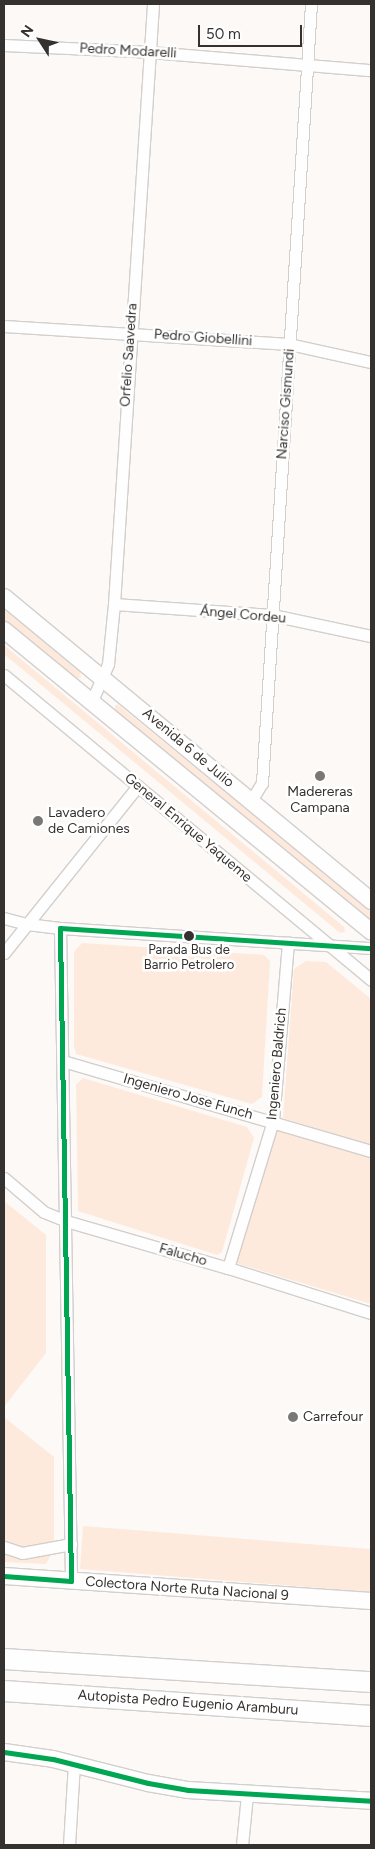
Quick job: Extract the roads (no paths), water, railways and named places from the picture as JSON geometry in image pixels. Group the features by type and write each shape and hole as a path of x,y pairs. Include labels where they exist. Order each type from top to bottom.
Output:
{"highway":[{"path":"4,1660 371,1682"},
{"name":"Autopista Pedro Eugenio Aramburu","path":"4,1691 371,1716"}],"main road":[{"name":"Avenida 6 de Julio","path":"4,597 371,901"},
{"name":"Avenida 6 de Julio","path":"4,630 371,931"},
{"name":"Colectora Norte Ruta Nacional 9","path":"4,1576 371,1601"},
{"path":"4,1752 74,1763 148,1784 188,1790 371,1801"}],"street":[{"name":"Orfelio Saavedra","path":"92,703 108,664 114,604 130,333 153,4"},
{"name":"Narciso Gismundi","path":"251,801 262,783 311,4"},
{"name":"Pedro Modarelli","path":"4,45 150,52 371,70"},
{"name":"Pedro Giobellini","path":"4,326 290,344 371,362"},
{"name":"Ángel Cordeu","path":"114,604 272,615 371,636"},
{"name":"General Enrique Yaqueme","path":"4,675 371,980"},
{"path":"4,953 138,786"},
{"path":"4,918 27,924 60,928 330,947 371,948"},
{"path":"60,928 71,1581"},
{"name":"Ingeniero Baldrich","path":"228,1268 273,1121 288,943"},
{"name":"Ingeniero Jose Funch","path":"63,1061 371,1151"},
{"name":"Falucho","path":"4,1178 44,1212 66,1221 228,1268 371,1313"},
{"path":"4,1547 22,1553 70,1544"},
{"path":"69,1845 74,1763"},
{"path":"242,1845 247,1795"}],"place":[{"name":"Madereras Campana","path":"320,776"},
{"name":"Lavadero de Camiones","path":"38,821"},
{"name":"Parada Bus de Barrio Petrolero","path":"189,936"},
{"name":"Carrefour","path":"293,1417"}]}
